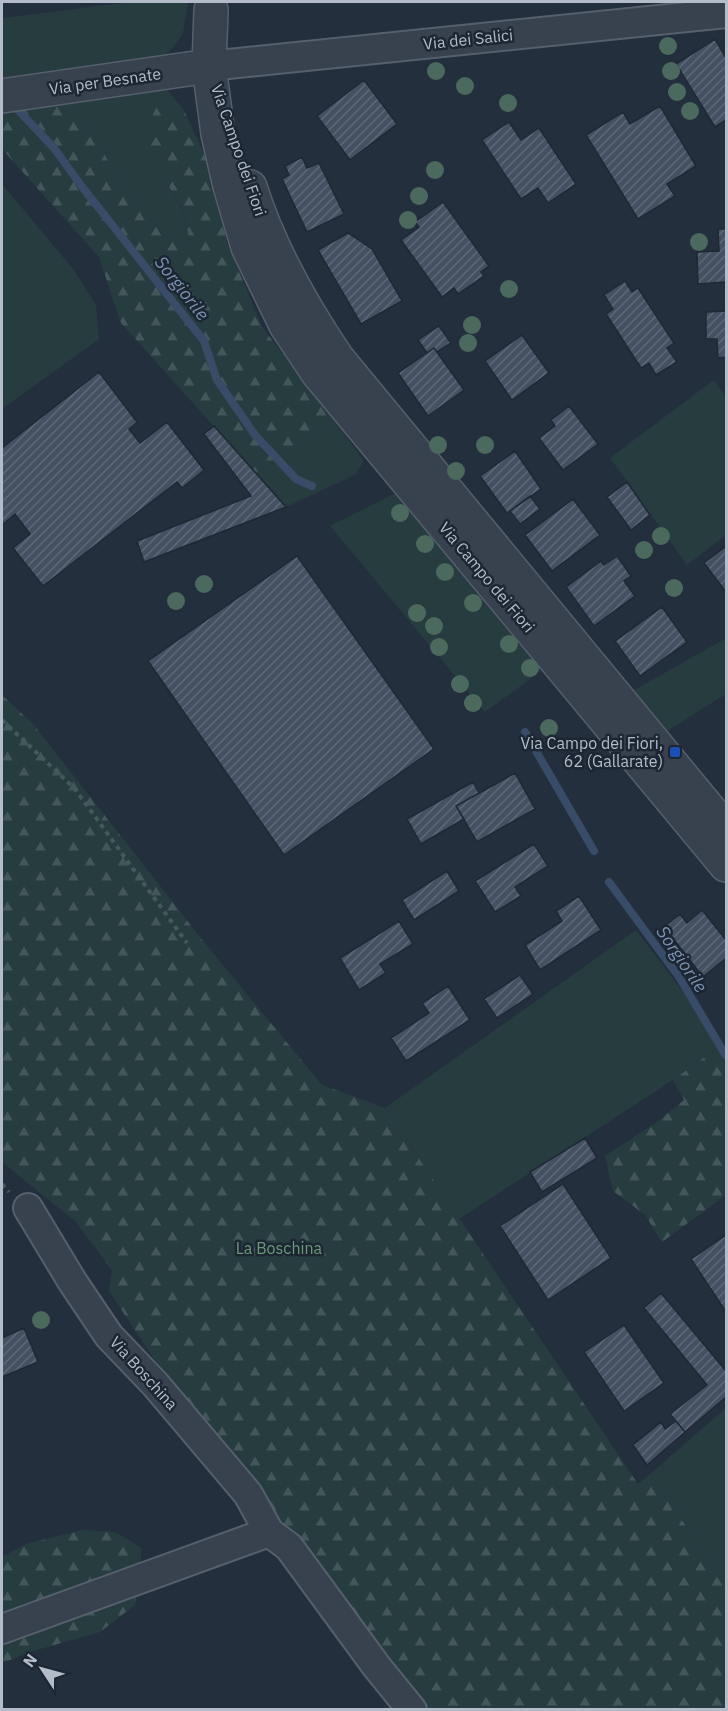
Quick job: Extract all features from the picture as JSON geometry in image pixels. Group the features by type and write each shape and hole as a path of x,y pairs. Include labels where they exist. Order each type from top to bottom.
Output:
{"street":[{"path":"209,66 211,10"},
{"name":"Via dei Salici","path":"209,66 726,13"},
{"name":"Via per Besnate","path":"2,96 209,66"},
{"name":"Via Campo dei Fiori","path":"209,66 225,103 252,191 270,238 307,313 337,358 726,830"},
{"name":"Via Campo dei Fiori","path":"209,66 218,134 248,247 286,325 318,373 726,865"},
{"name":"Via Boschina","path":"28,1208 72,1281 109,1336 155,1384 248,1494 269,1532 289,1547 377,1667 412,1710"},
{"path":"2,1629 269,1532"}],"path":[{"path":"2,720 75,789 187,943"}],"green space":[{"path":"130,2 188,2 183,34 166,56 2,79 2,18"},
{"path":"160,82 184,110 159,102 157,167 184,213 190,243 164,237 115,173 87,123 67,96"},
{"path":"67,96 87,123 115,173 164,237 190,243 184,212 157,167 144,133 159,102 184,110 210,167 227,242 262,327 333,419 256,473 121,323 99,257 2,149 2,107"},
{"path":"2,184 74,270 96,305 99,339 2,409"},
{"path":"714,380 726,398 726,535 687,565 610,458"},
{"path":"333,419 364,461 355,475 286,507 256,473"},
{"path":"396,493 544,669 485,712 330,526"},
{"path":"726,638 726,694 661,735 629,693"},
{"name":"La Boschina","path":"2,695 33,724 204,942 322,1085 385,1108 638,1484 650,1474 726,1584 726,1709 421,1709 152,1356 109,1291 112,1270 76,1222 2,1162"},
{"path":"636,930 684,993 717,1048 673,1080 459,1219 385,1108"},
{"path":"717,1048 726,1066 726,1195 662,1242 645,1215 613,1191 605,1156 657,1122 684,1100 673,1080"},
{"path":"726,1408 726,1584 650,1474"},
{"path":"83,1530 115,1532 142,1548 135,1605 100,1632 33,1651 2,1663 2,1557 26,1544"}],"building":[{"path":"715,39 726,58 726,120 715,127 676,64"},
{"path":"364,80 397,124 350,160 317,116"},
{"path":"660,106 696,166 667,184 675,196 638,219 586,135 623,112 630,124"},
{"path":"509,122 521,140 539,128 576,184 548,203 538,188 521,199 482,140"},
{"path":"302,157 307,168 319,163 344,214 307,232 282,179 289,175 285,166"},
{"path":"443,202 489,266 481,272 484,276 458,294 454,288 442,297 401,240 419,227 415,222"},
{"path":"718,229 726,229 726,282 698,284 697,252 719,251"},
{"path":"348,233 372,249 402,301 361,324 318,250"},
{"path":"625,281 632,292 638,288 674,343 667,348 677,362 656,375 649,363 641,368 606,314 613,309 604,295"},
{"path":"726,311 726,357 718,358 717,339 706,339 706,312"},
{"path":"439,326 451,343 437,352 434,348 427,353 418,340"},
{"path":"522,335 549,373 512,400 485,361"},
{"path":"434,348 464,390 428,416 398,373"},
{"path":"99,372 137,422 129,429 140,443 167,422 204,470 182,488 177,482 43,586 13,548 30,534 15,514 2,525 2,448"},
{"path":"569,406 598,444 563,470 539,438 555,426 551,420"},
{"path":"214,426 286,507 144,562 137,541 251,496 204,434"},
{"path":"515,451 541,489 507,513 480,476"},
{"path":"627,482 650,515 631,530 607,497"},
{"path":"530,496 540,509 520,524 510,511"},
{"path":"573,499 600,535 552,571 525,535"},
{"path":"726,546 726,592 704,563"},
{"path":"297,556 434,749 284,855 148,661"},
{"path":"617,556 631,576 624,581 635,596 594,626 566,587 601,561 604,565"},
{"path":"662,607 687,642 640,676 615,641"},
{"path":"515,773 535,809 477,842 456,806"},
{"path":"473,782 479,793 456,806 464,819 421,844 407,819"},
{"path":"534,844 548,866 515,887 521,896 495,912 475,881"},
{"path":"447,871 459,891 414,920 402,900"},
{"path":"579,896 601,930 540,970 525,945 562,921 556,911"},
{"path":"702,910 726,940 726,958 703,977 664,927 680,914 687,923"},
{"path":"399,921 413,944 380,964 386,973 359,990 340,958"},
{"path":"520,975 533,994 497,1018 484,999"},
{"path":"448,986 470,1020 406,1061 391,1038 429,1013 422,1003"},
{"path":"585,1138 597,1158 542,1192 530,1172"},
{"path":"563,1184 611,1258 548,1300 500,1226"},
{"path":"726,1235 726,1312 691,1259"},
{"path":"661,1293 726,1371 726,1397 685,1432 670,1414 707,1385 644,1308"},
{"path":"624,1325 664,1383 624,1411 584,1352"},
{"path":"24,1328 38,1362 2,1377 2,1338"},
{"path":"676,1421 685,1432 647,1465 633,1445 661,1422 665,1429"}],"waterway":[{"name":"Sorgiorile","path":"18,110 54,148 204,341 217,380 255,435 296,479 312,486"},
{"name":"Sorgiorile","path":"525,732 594,851"},
{"name":"Sorgiorile","path":"609,882 679,977 726,1056"}],"place":[{"name":"Via Campo dei Fiori, 62 (Gallarate)","path":"675,752"}]}
